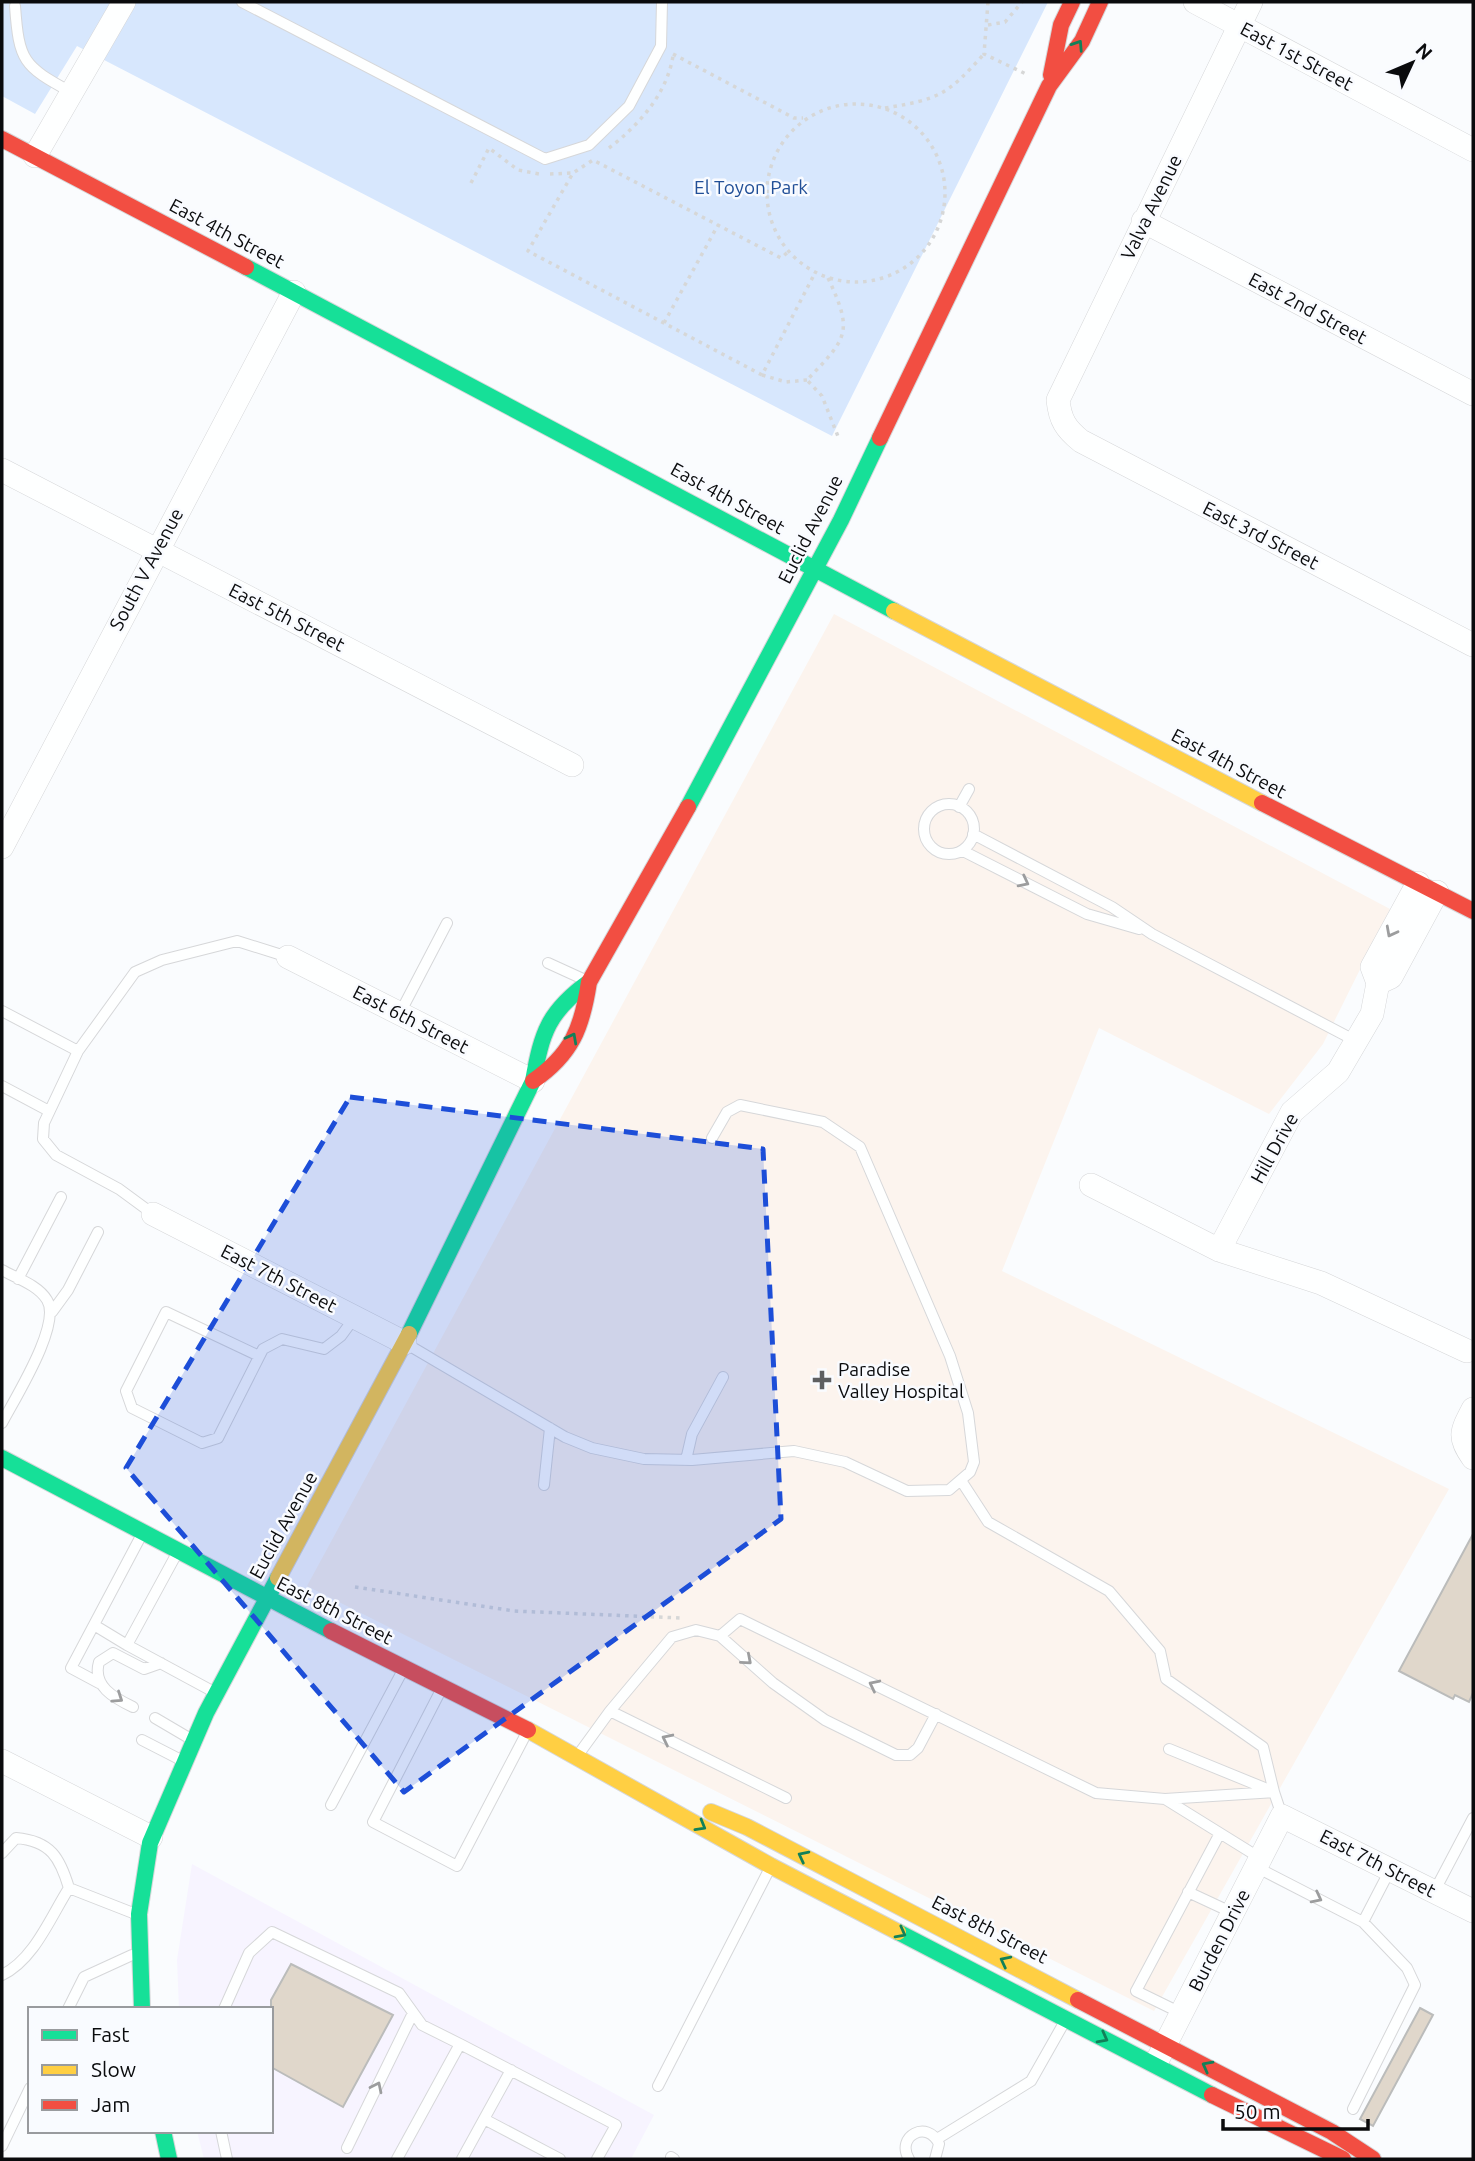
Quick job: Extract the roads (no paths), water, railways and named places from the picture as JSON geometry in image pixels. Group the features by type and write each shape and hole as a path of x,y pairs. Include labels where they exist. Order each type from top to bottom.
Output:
{"main road":[{"name":"Euclid Avenue","path":"1049,86 1061,24 1072,2"},
{"name":"Euclid Avenue","path":"533,1081 559,1063 584,1015 589,982 677,827 841,520 1049,86 1082,41 1100,2"},
{"name":"East 4th Street","path":"2,138 724,518 813,569 1244,795 1473,911"},
{"name":"Euclid Avenue","path":"142,2007 138,1915 151,1837 184,1761 266,1598 405,1343 533,1081 540,1042 562,1003 589,982"},
{"name":"East 8th Street","path":"2,1458 266,1598 578,1756 771,1866 1343,2159"},
{"name":"East 8th Street","path":"578,1756 747,1827 1332,2132 1373,2159"},
{"path":"163,2133 169,2159"}],"street":[{"path":"35,156 124,2"},
{"name":"East 1st Street","path":"1195,2 1473,150"},
{"name":"Valva Avenue","path":"1059,414 1058,400 1251,2"},
{"name":"East 2nd Street","path":"1143,221 1473,394"},
{"name":"South V Avenue","path":"2,847 294,292"},
{"name":"East 3rd Street","path":"1059,414 1066,430 1081,441 1473,645"},
{"name":"East 5th Street","path":"2,470 572,765"},
{"name":"Hill Drive","path":"1219,1250 1292,1112 1338,1072 1372,1014 1378,983 1372,967 1427,887"},
{"name":"East 6th Street","path":"288,957 533,1081"},
{"path":"1091,1185 1219,1250 1321,1283 1467,1351"},
{"name":"East 7th Street","path":"153,1214 405,1343"},
{"path":"1473,1409 1464,1428 1462,1443 1473,1458"},
{"path":"2,1761 151,1837"},
{"name":"East 7th Street","path":"1282,1815 1473,1911"},
{"name":"Burden Drive","path":"1155,2065 1282,1815"}],"lane":[{"path":"243,2 545,159 589,145 629,106 661,46 662,2"},
{"path":"15,6 18,48 36,73 71,92"},
{"path":"959,807 969,789"},
{"path":"963,851 973,834 970,816 959,807 946,805 930,812 924,827 925,835 928,843 941,853 963,851 1087,914 1152,934"},
{"path":"973,834 1112,907 1152,934 1356,1041"},
{"path":"400,1013 447,923"},
{"path":"153,1214 120,1189 56,1155 43,1139 44,1123 78,1051 135,972 162,960 237,941 288,957"},
{"path":"548,963 589,982"},
{"path":"2,1011 78,1051"},
{"path":"2,1086 50,1111"},
{"path":"405,1343 550,1428 592,1448 644,1459 686,1460 794,1451 845,1462 907,1491 934,1493 949,1490 962,1482 974,1462 968,1413 950,1356 860,1146 822,1122 740,1105 727,1112 712,1138"},
{"path":"18,1279 61,1197"},
{"path":"2,1423 6,1405 45,1338 52,1312 68,1290 99,1232"},
{"path":"2,1270 38,1290 52,1312"},
{"path":"259,1356 166,1312 160,1318 127,1391 127,1399 132,1408 202,1443 209,1442 218,1438 263,1349 282,1339 324,1349 341,1336 355,1317"},
{"path":"686,1460 692,1434 723,1377"},
{"path":"544,1485 550,1428"},
{"path":"962,1482 988,1522 1109,1591 1160,1651 1166,1679 1263,1747 1282,1815"},
{"path":"133,1707 99,1683 71,1668 143,1534"},
{"path":"127,1645 178,1552"},
{"path":"720,1636 740,1619 1096,1793 1165,1799 1274,1792"},
{"path":"94,1625 216,1693"},
{"path":"578,1756 610,1711 672,1637 696,1630 720,1636 773,1683 825,1720 896,1755 910,1755 918,1748 936,1714"},
{"path":"99,1683 96,1673 99,1662 106,1654 113,1653 144,1669 161,1663"},
{"path":"331,1805 404,1668"},
{"path":"442,1687 373,1822 457,1866 528,1730"},
{"path":"610,1711 786,1798"},
{"path":"155,1718 193,1741"},
{"path":"142,1740 184,1761"},
{"path":"1169,1749 1274,1792"},
{"path":"1165,1799 1258,1863 1363,1922 1407,1968 1415,1985 1353,2109"},
{"path":"1434,1892 1473,1818"},
{"path":"1181,2013 1136,1990 1219,1835"},
{"path":"2,1853 16,1838 44,1847 61,1860 69,1888 29,1952 13,1970 2,1975"},
{"path":"658,2086 771,1866"},
{"path":"1363,1922 1390,1870"},
{"path":"69,1888 138,1915"},
{"path":"1188,1892 1233,1913"},
{"path":"225,2007 248,1953 272,1932 400,1993 422,2025 616,2125 597,2159"},
{"path":"69,2007 84,1977 138,1953"},
{"path":"347,2148 414,2013"},
{"path":"937,2139 1031,2081 1066,2019"},
{"path":"397,2159 460,2044"},
{"path":"462,2159 511,2070"},
{"path":"2,2146 28,2092"},
{"path":"484,2119 560,2159"},
{"path":"909,2159 905,2147 913,2133 929,2132 937,2139 939,2150 935,2159"},
{"path":"221,2133 227,2159"}],"place":[{"name":"Paradise Valley Hospital","path":"822,1380"}],"park label":[{"name":"El Toyon Park","path":"751,187"}]}
